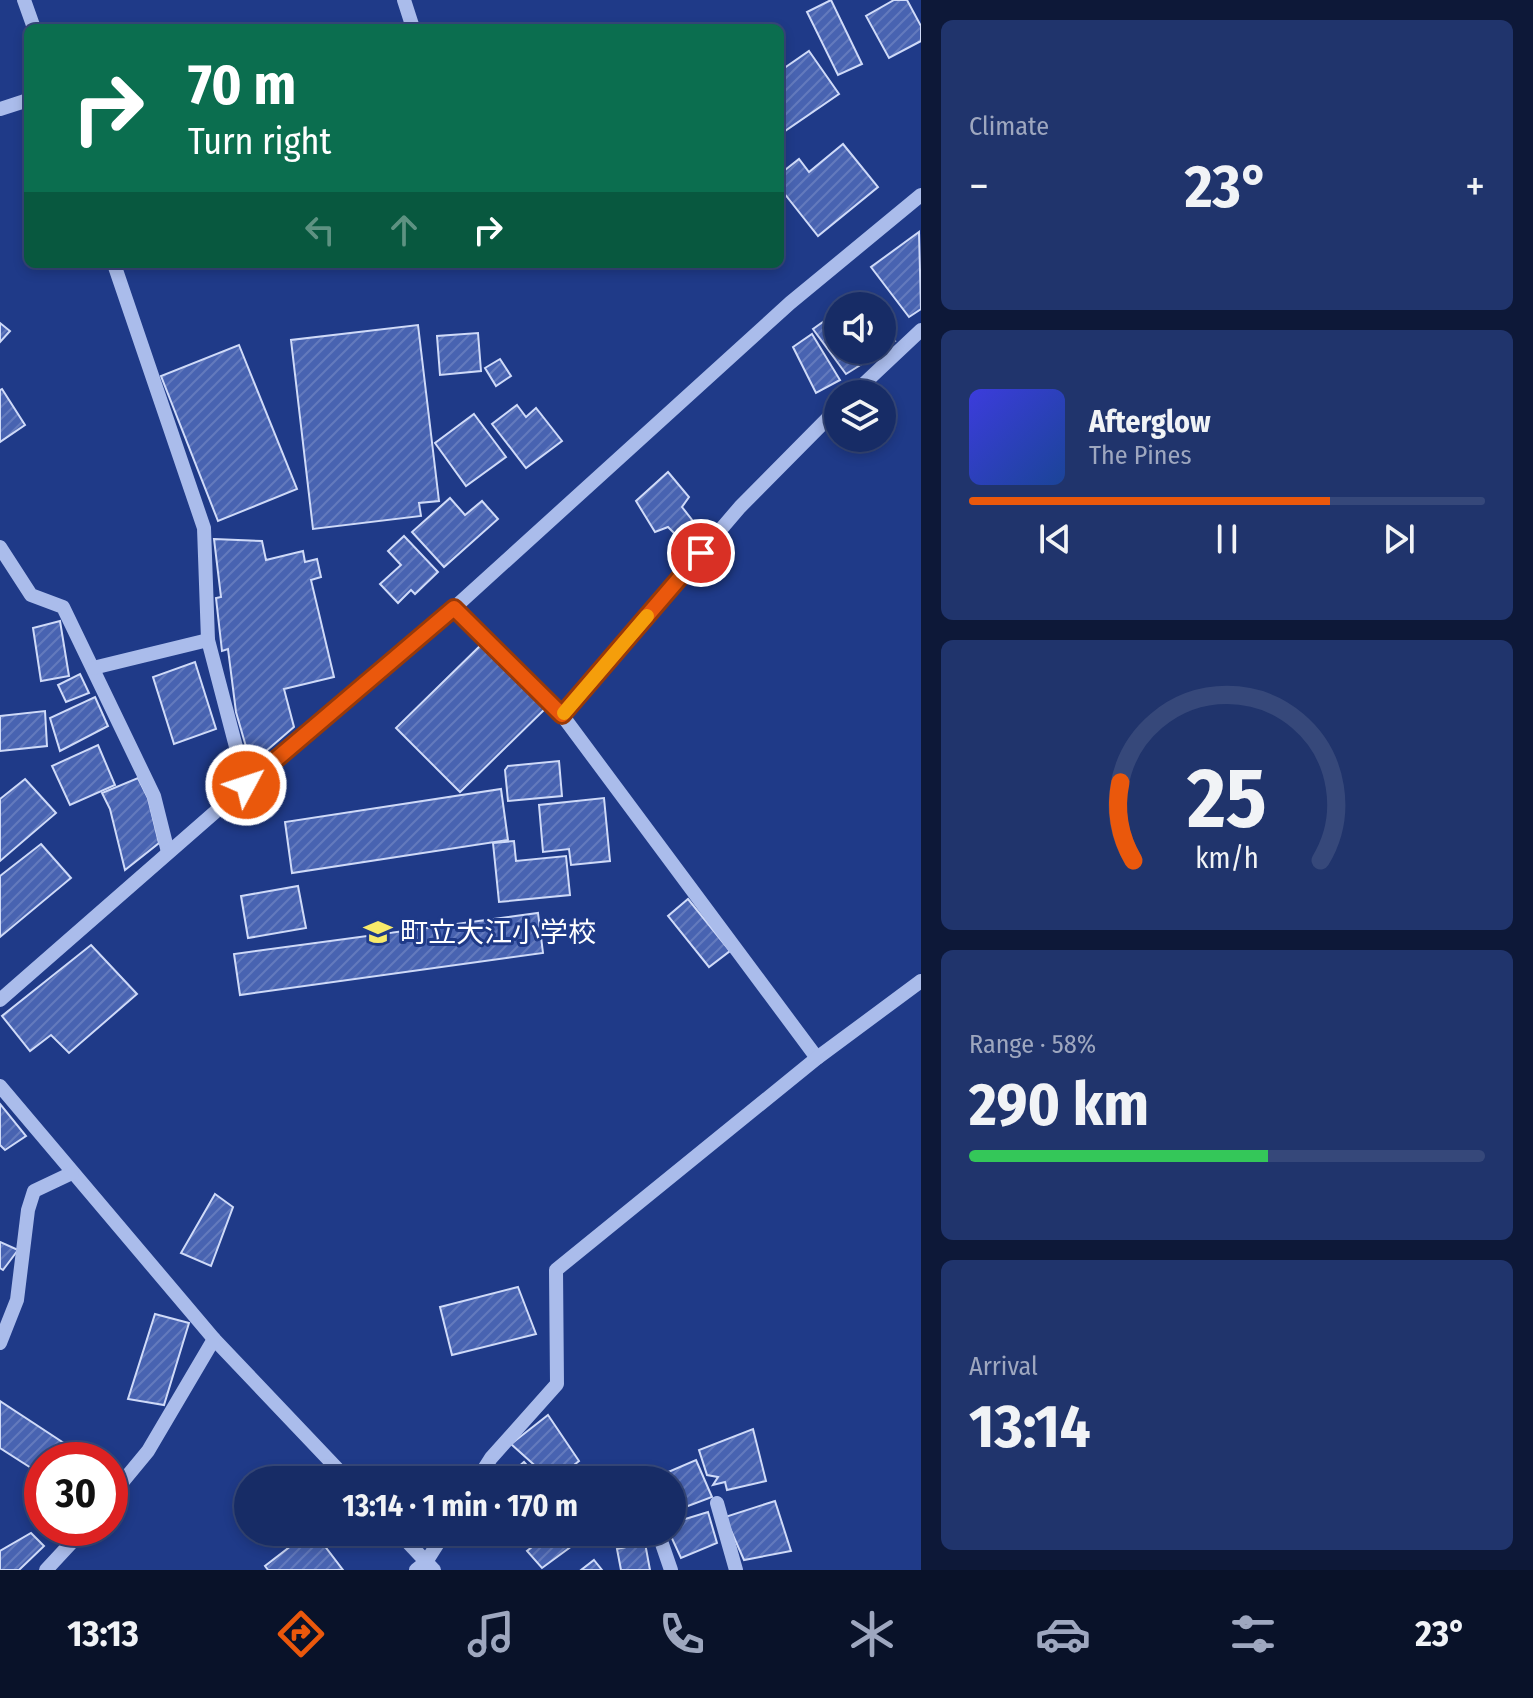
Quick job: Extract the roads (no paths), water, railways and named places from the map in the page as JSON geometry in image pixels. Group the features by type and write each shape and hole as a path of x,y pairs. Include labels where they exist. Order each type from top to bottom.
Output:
{"street":[{"path":"24,0 33,24"},
{"path":"404,0 412,24"},
{"path":"0,109 24,101"},
{"path":"0,1000 454,608 790,303 921,195"},
{"path":"115,268 204,528 208,640 246,785"},
{"path":"868,380 921,330"},
{"path":"562,715 740,507 824,422"},
{"path":"0,547 31,595 63,607 154,796 168,852"},
{"path":"454,608 562,715 817,1058"},
{"path":"93,668 208,640"},
{"path":"486,1466 557,1384 556,1270 817,1058 921,981"},
{"path":"0,1086 214,1339 335,1466"},
{"path":"0,1343 17,1300 28,1210 34,1191 72,1173"},
{"path":"128,1475 148,1451 214,1339"},
{"path":"717,1503 736,1570"},
{"path":"46,1570 68,1546"},
{"path":"409,1546 425,1567 437,1546"},
{"path":"663,1546 671,1570"}],"place":[{"name":"町立大江小学校","path":"378,932"}]}
